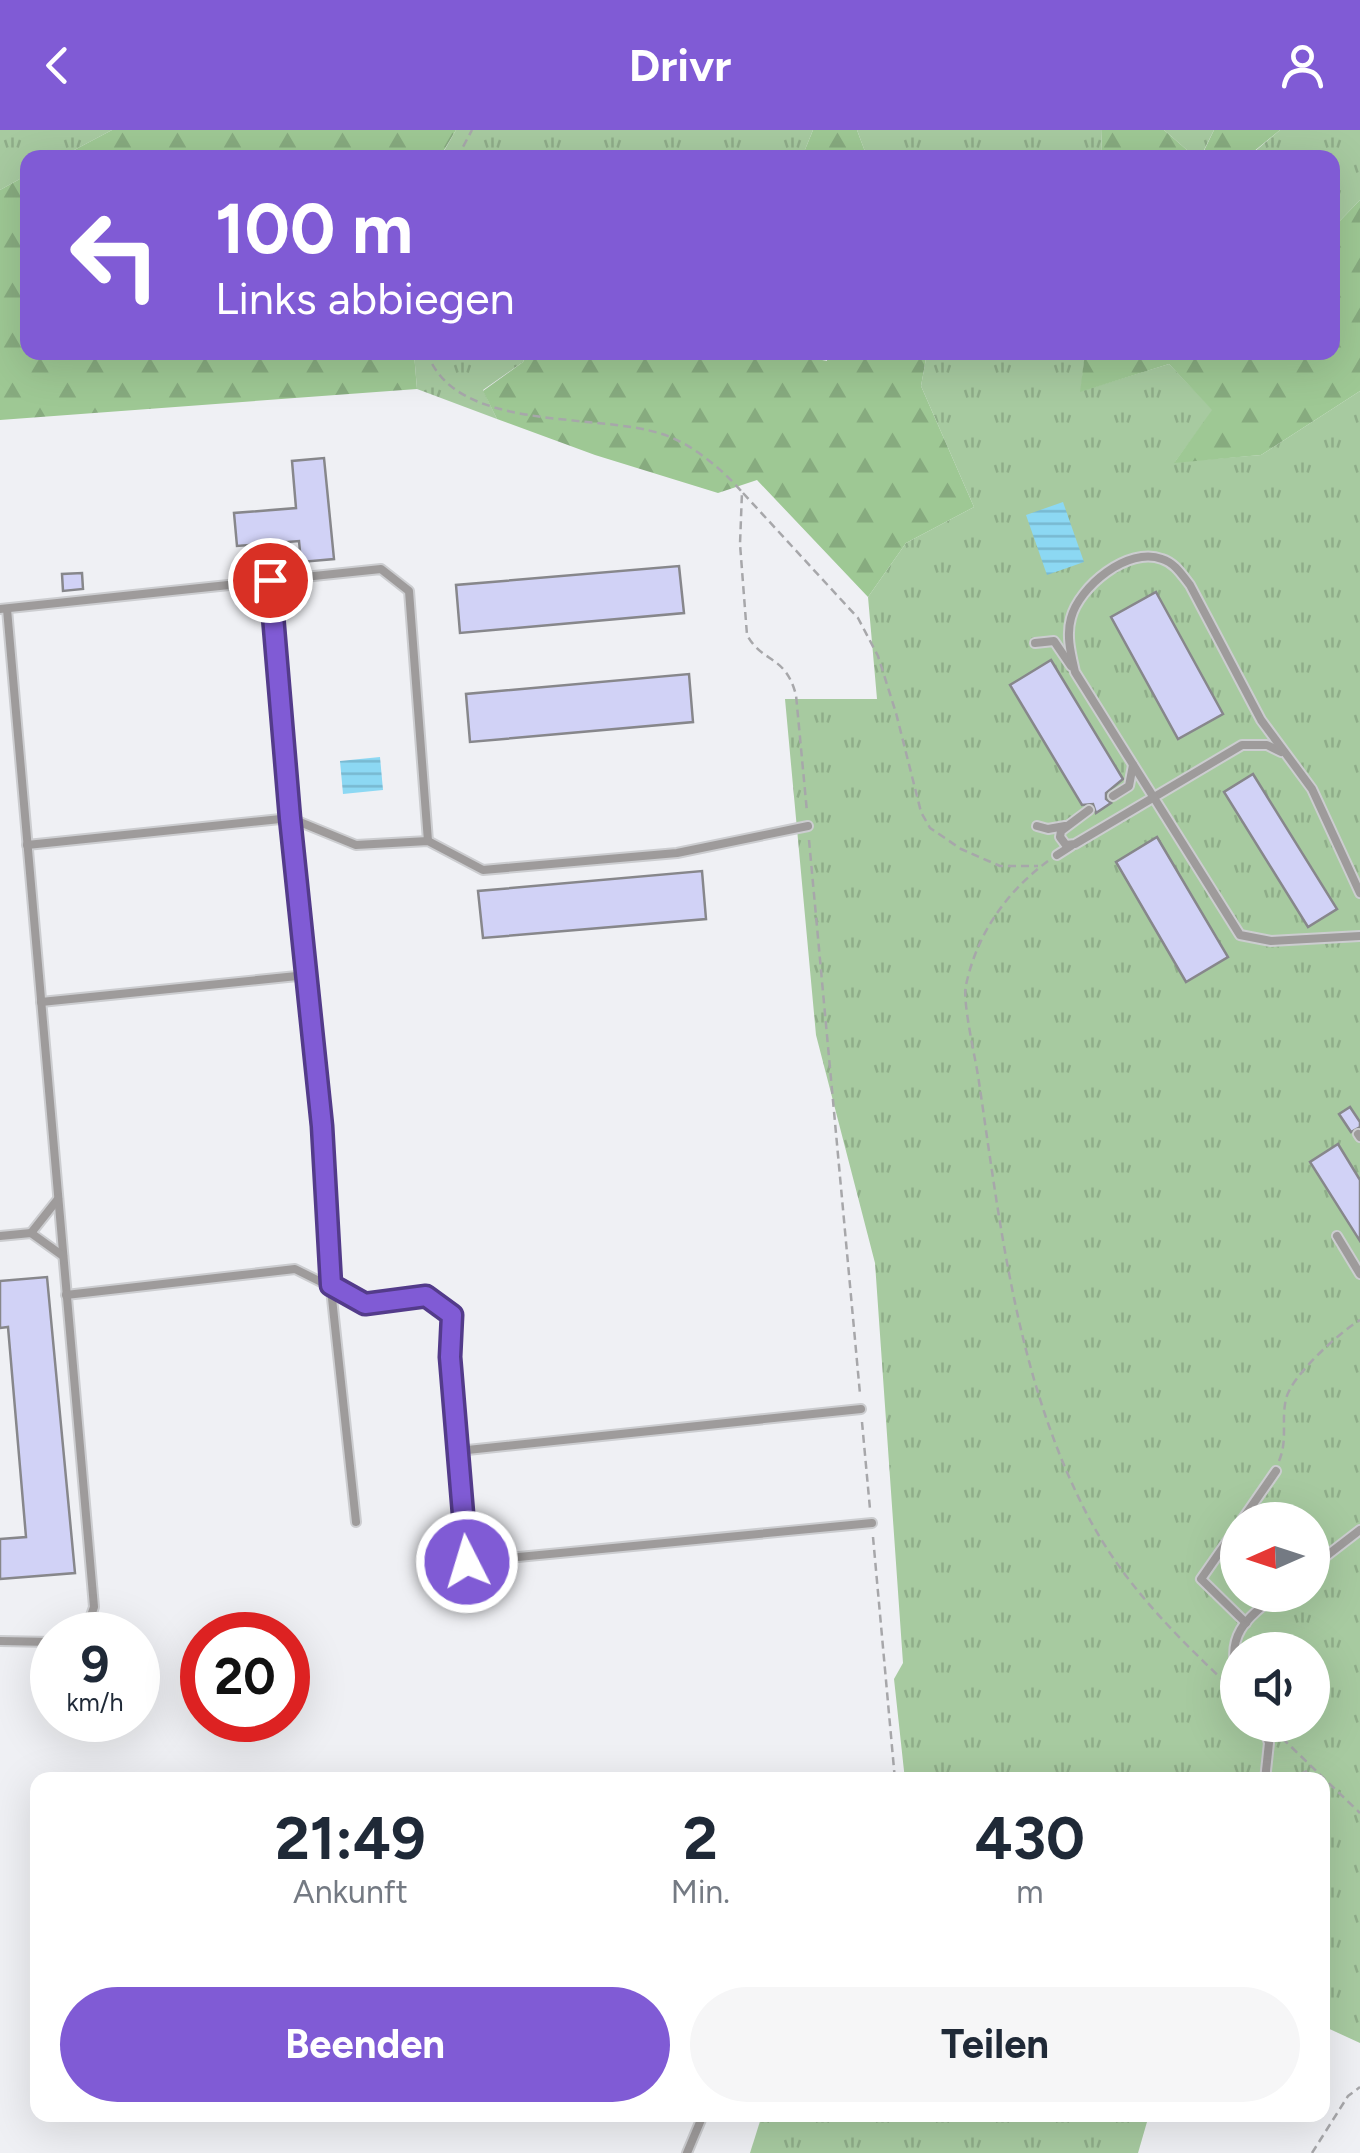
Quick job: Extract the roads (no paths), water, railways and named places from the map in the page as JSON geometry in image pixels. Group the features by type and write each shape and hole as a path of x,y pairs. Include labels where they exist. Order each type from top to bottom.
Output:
{"lane":[{"path":"1075,672 1068,631 1077,602 1087,589 1136,558 1166,560 1190,586 1261,720 1312,788 1360,893"},
{"path":"92,1612 41,1002 3,609 380,569 409,591 428,841"},
{"path":"270,580 322,1126 331,1285 356,1522"},
{"path":"1035,643 1054,641 1240,935 1271,941 1360,936"},
{"path":"1057,854 1242,745 1267,745 1292,760"},
{"path":"1113,796 1128,786 1133,765"},
{"path":"1075,844 1063,842 1061,831 1089,810"},
{"path":"27,845 290,818 356,845 428,841 483,870 677,853 808,826"},
{"path":"1037,826 1048,830 1065,826"},
{"path":"41,1002 307,975"},
{"path":"31,1233 58,1199"},
{"path":"0,1236 31,1233 63,1256"},
{"path":"1337,1236 1360,1274"},
{"path":"66,1295 296,1269 365,1304 426,1296 452,1315 450,1357 467,1562 872,1523"},
{"path":"458,1451 861,1409"},
{"path":"1255,1502 1276,1471"},
{"path":"1330,1553 1360,1530"},
{"path":"1220,1552 1201,1579 1220,1598"},
{"path":"1235,1612 1246,1623"},
{"path":"1238,1632 1258,1612"},
{"path":"0,1640 30,1641"},
{"path":"1266,1772 1269,1742"},
{"path":"687,2153 700,2122"}],"water":[{"path":"1063,502 1084,562 1047,575 1026,515"},
{"path":"380,757 383,790 343,794 340,761"}]}
